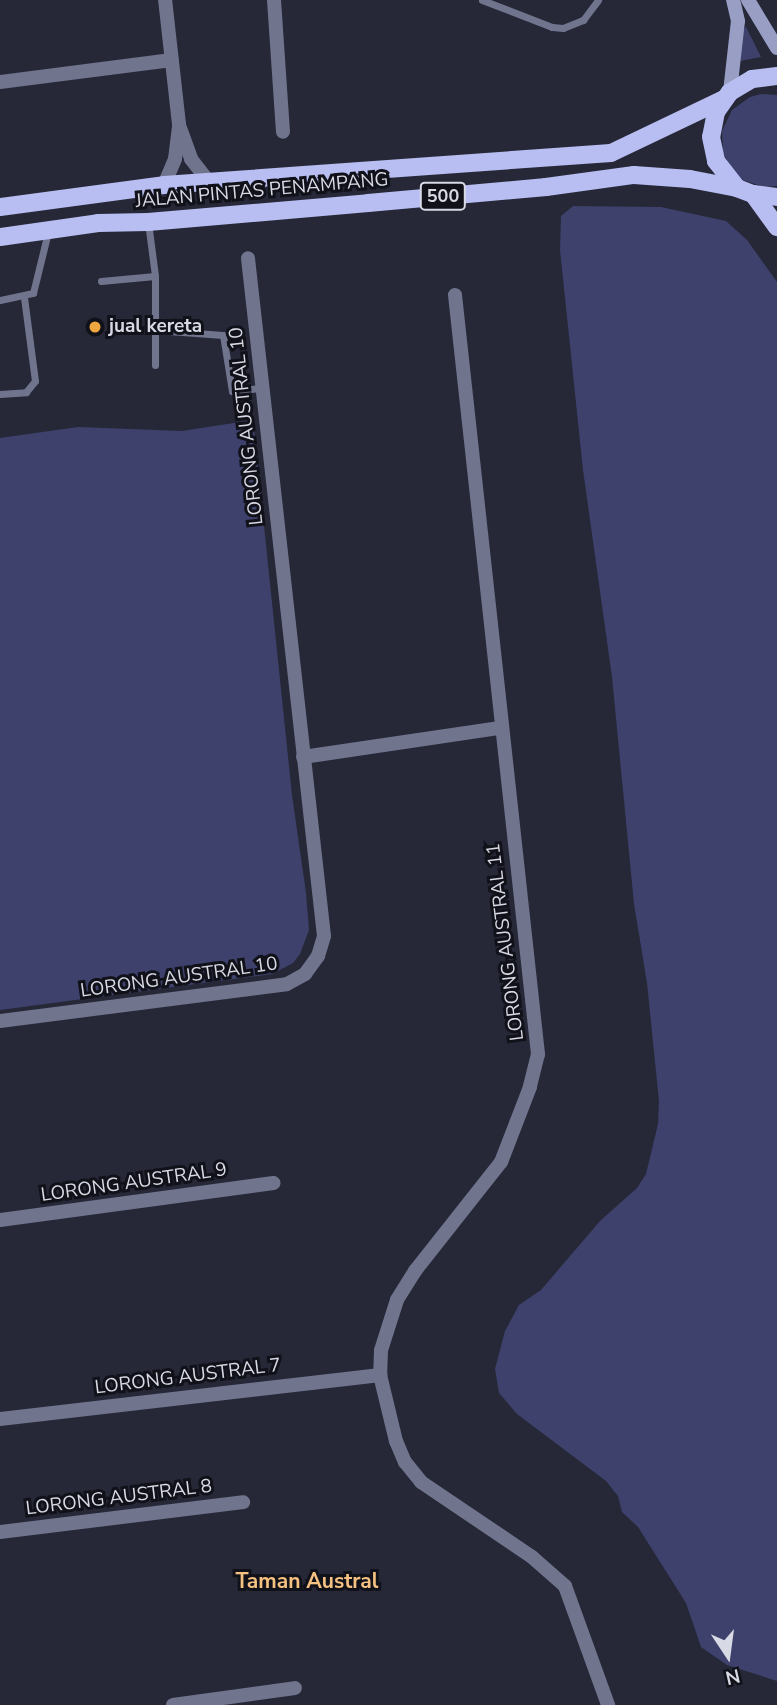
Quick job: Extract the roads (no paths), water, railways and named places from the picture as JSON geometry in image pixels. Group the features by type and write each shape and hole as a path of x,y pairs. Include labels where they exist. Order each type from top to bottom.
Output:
{"main road":[{"name":"500","path":"727,95 752,79 777,76"},
{"name":"JALAN PINTAS PENAMPANG","path":"0,207 208,181 611,153 727,95"},
{"path":"727,95 712,124 712,150 722,172 745,191 777,226"},
{"name":"JALAN PINTAS PENAMPANG","path":"0,237 99,223 148,222 546,187 634,175 690,179 745,191"},
{"name":"500","path":"745,191 777,197"},
{"path":"84,197 86,210 99,223"}],"street":[{"path":"164,185 176,159 179,124 165,0"},
{"path":"274,0 283,132"},
{"path":"727,95 738,21 733,0"},
{"path":"748,0 777,48"},
{"path":"0,82 172,60"},
{"path":"179,124 191,159 208,181"},
{"name":"LORONG AUSTRAL 10","path":"0,1021 287,984 305,974 318,956 324,936 248,258"},
{"name":"LORONG AUSTRAL 11","path":"455,295 500,728 538,1034 535,1072 501,1162 415,1271 397,1300 381,1350 380,1375 396,1441 405,1462 421,1482 532,1557 565,1586 608,1705"},
{"path":"303,757 500,728"},
{"name":"LORONG AUSTRAL 9","path":"0,1220 274,1183"},
{"name":"LORONG AUSTRAL 7","path":"0,1416 380,1375"},
{"name":"LORONG AUSTRAL 8","path":"0,1532 243,1502"},
{"path":"173,1705 295,1688"}],"lane":[{"path":"482,0 552,27 563,28 583,20 598,0"},
{"path":"148,222 155,276 155,365"},
{"path":"0,300 33,293 48,231"},
{"path":"101,281 155,276"},
{"path":"0,394 26,391 35,381 23,297"},
{"path":"155,330 223,335 232,391 262,388"}],"place":[{"name":"jual kereta","path":"95,327"}],"district":[{"name":"Taman Austral","path":"307,1581"}]}
